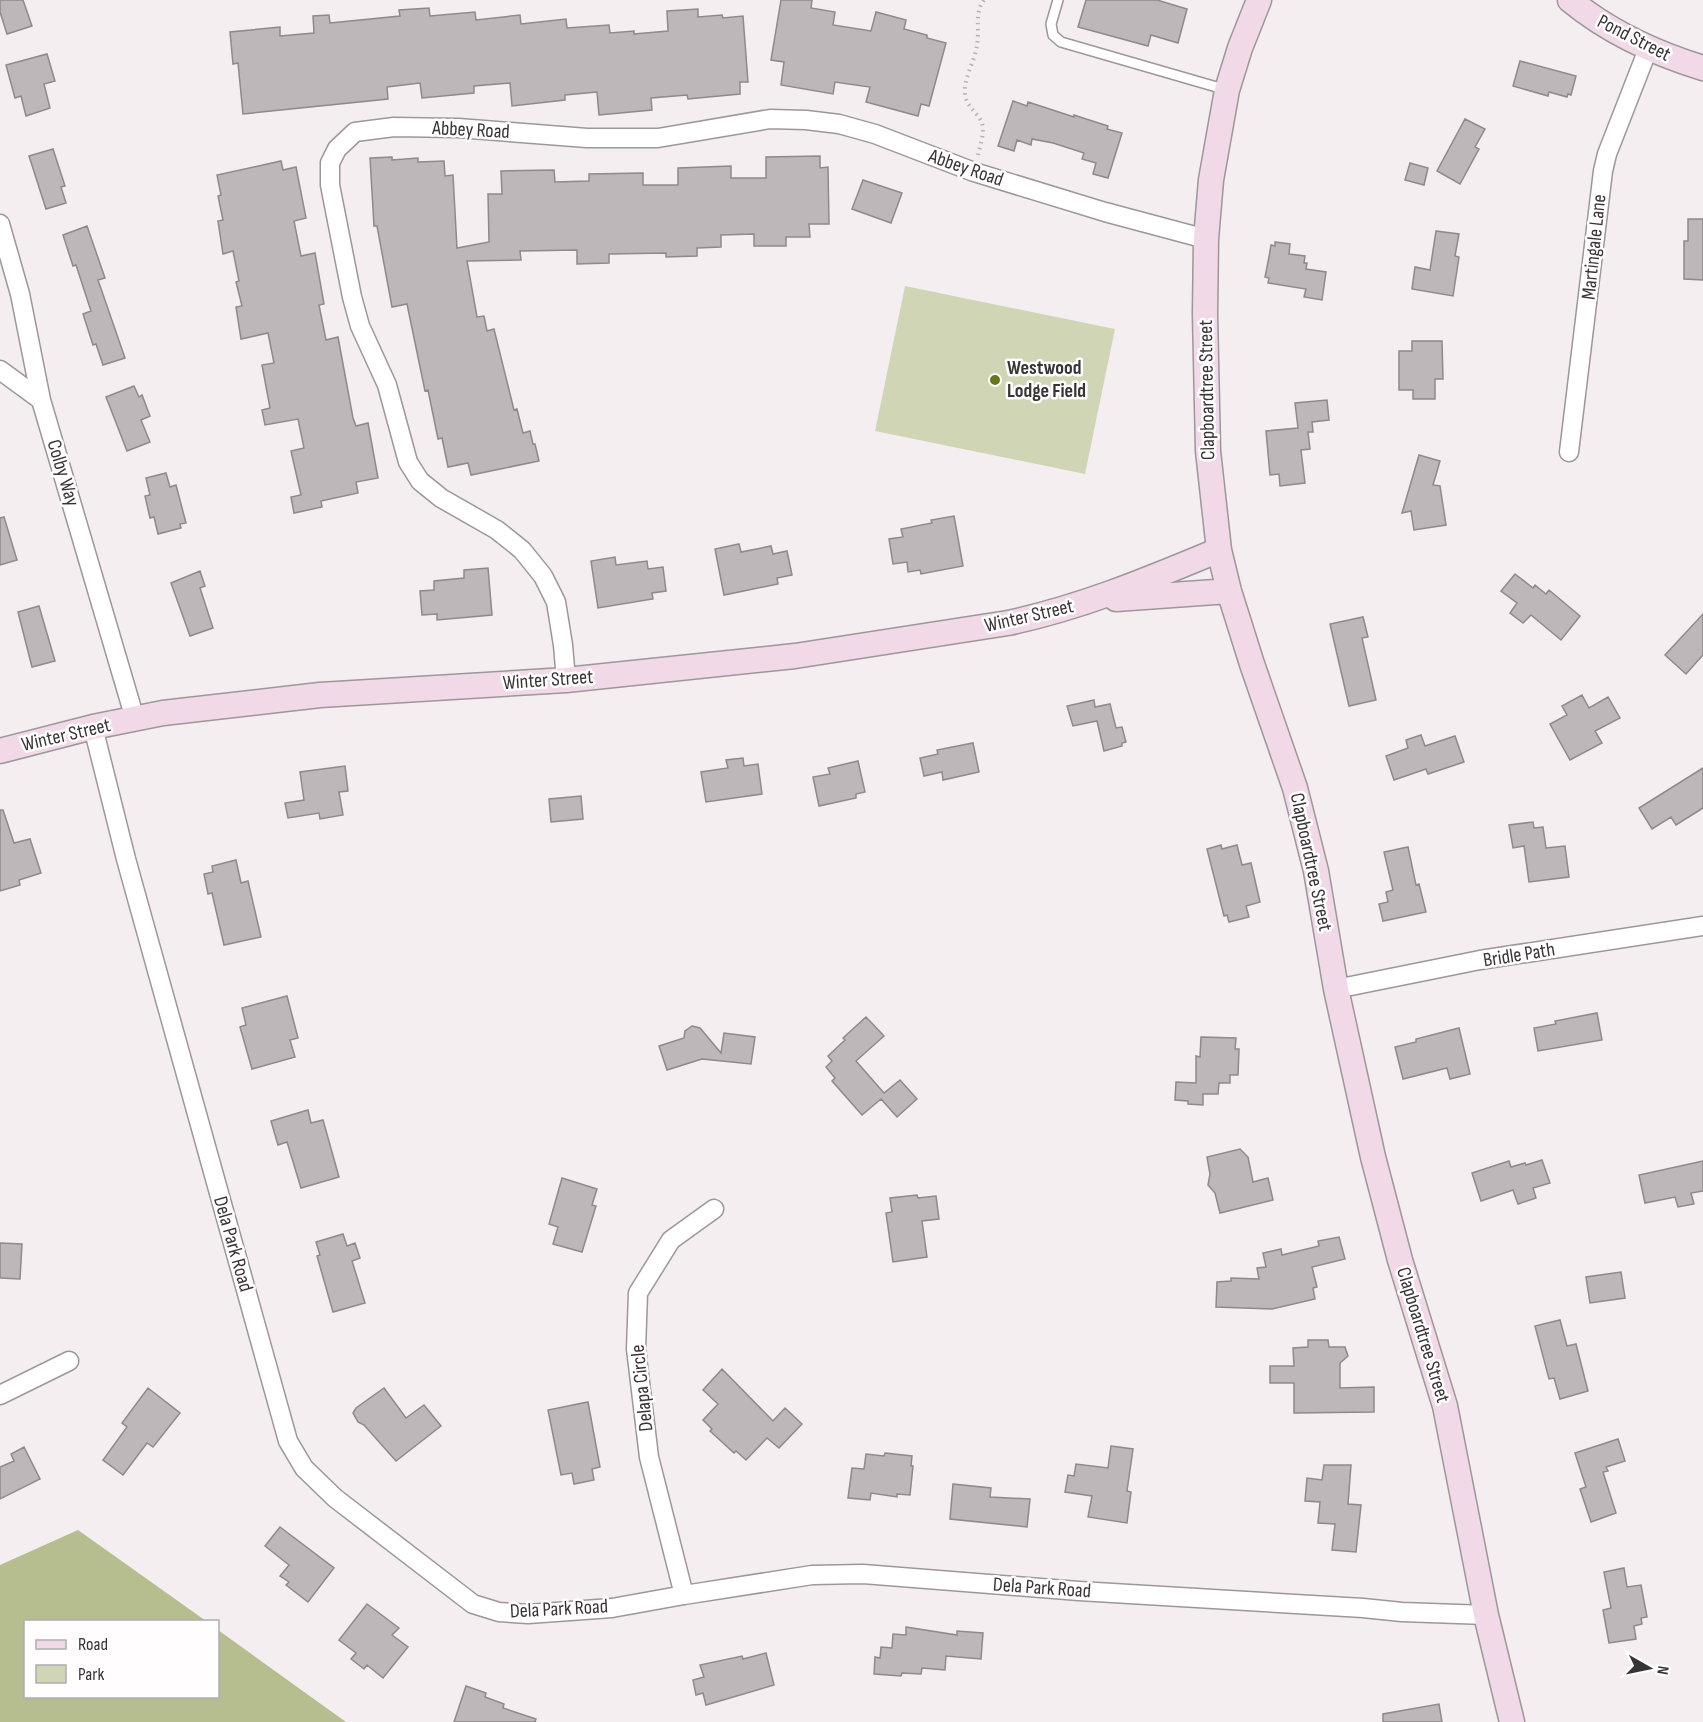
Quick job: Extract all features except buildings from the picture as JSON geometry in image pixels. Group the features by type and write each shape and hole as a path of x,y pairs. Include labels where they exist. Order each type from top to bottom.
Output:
{"street":[{"name":"Clapboardtree Street","path":"1259,0 1240,48 1227,90 1211,180 1206,239 1208,451 1219,550 1229,591 1295,788 1316,871 1336,989 1374,1157 1397,1249 1445,1406 1486,1616 1512,1722"},
{"name":"Pond Street","path":"1570,0 1623,37 1648,49 1703,68"},
{"name":"Martingale Lane","path":"1569,452 1604,162 1648,49"},
{"name":"Abbey Road","path":"566,680 556,602 543,576 522,550 497,530 441,498 420,482 408,462 387,385 360,326 330,185 330,163 337,149 356,132 393,127 458,128 587,138 658,138 770,119 839,124 875,134 974,172 1105,212 1206,239"},
{"name":"Colby Way","path":"0,224 20,294 41,400 135,719"},
{"path":"0,370 41,400"},
{"name":"Winter Street","path":"0,751 93,727 163,713 320,695 566,680 795,656 1008,623 1095,600 1219,550"},
{"name":"Winter Street","path":"1095,600 1229,591"},
{"name":"Dela Park Road","path":"93,727 130,870 288,1441 304,1468 335,1498 473,1604 499,1612 528,1614 612,1608 684,1594 812,1575 863,1574 1079,1591 1486,1616"},
{"name":"Bridle Path","path":"1336,989 1480,960 1703,926"},
{"name":"Delapa Circle","path":"684,1594 649,1457 636,1349 638,1293 671,1240 714,1209"},
{"path":"0,1395 69,1361"}],"lane":[{"path":"1058,0 1051,24 1053,35 1062,42 1227,90"}],"path":[{"path":"974,172 982,129 981,121 965,97 965,89 977,46 980,5 984,0"}],"green space":[{"name":"Westwood Lodge Field","path":"905,286 1115,329 1085,474 875,431"},
{"path":"78,1530 205,1620 24,1620 24,1698 219,1698 219,1631 346,1722 0,1722 0,1565"}],"place":[{"name":"Westwood Lodge Field","path":"995,380"}]}
